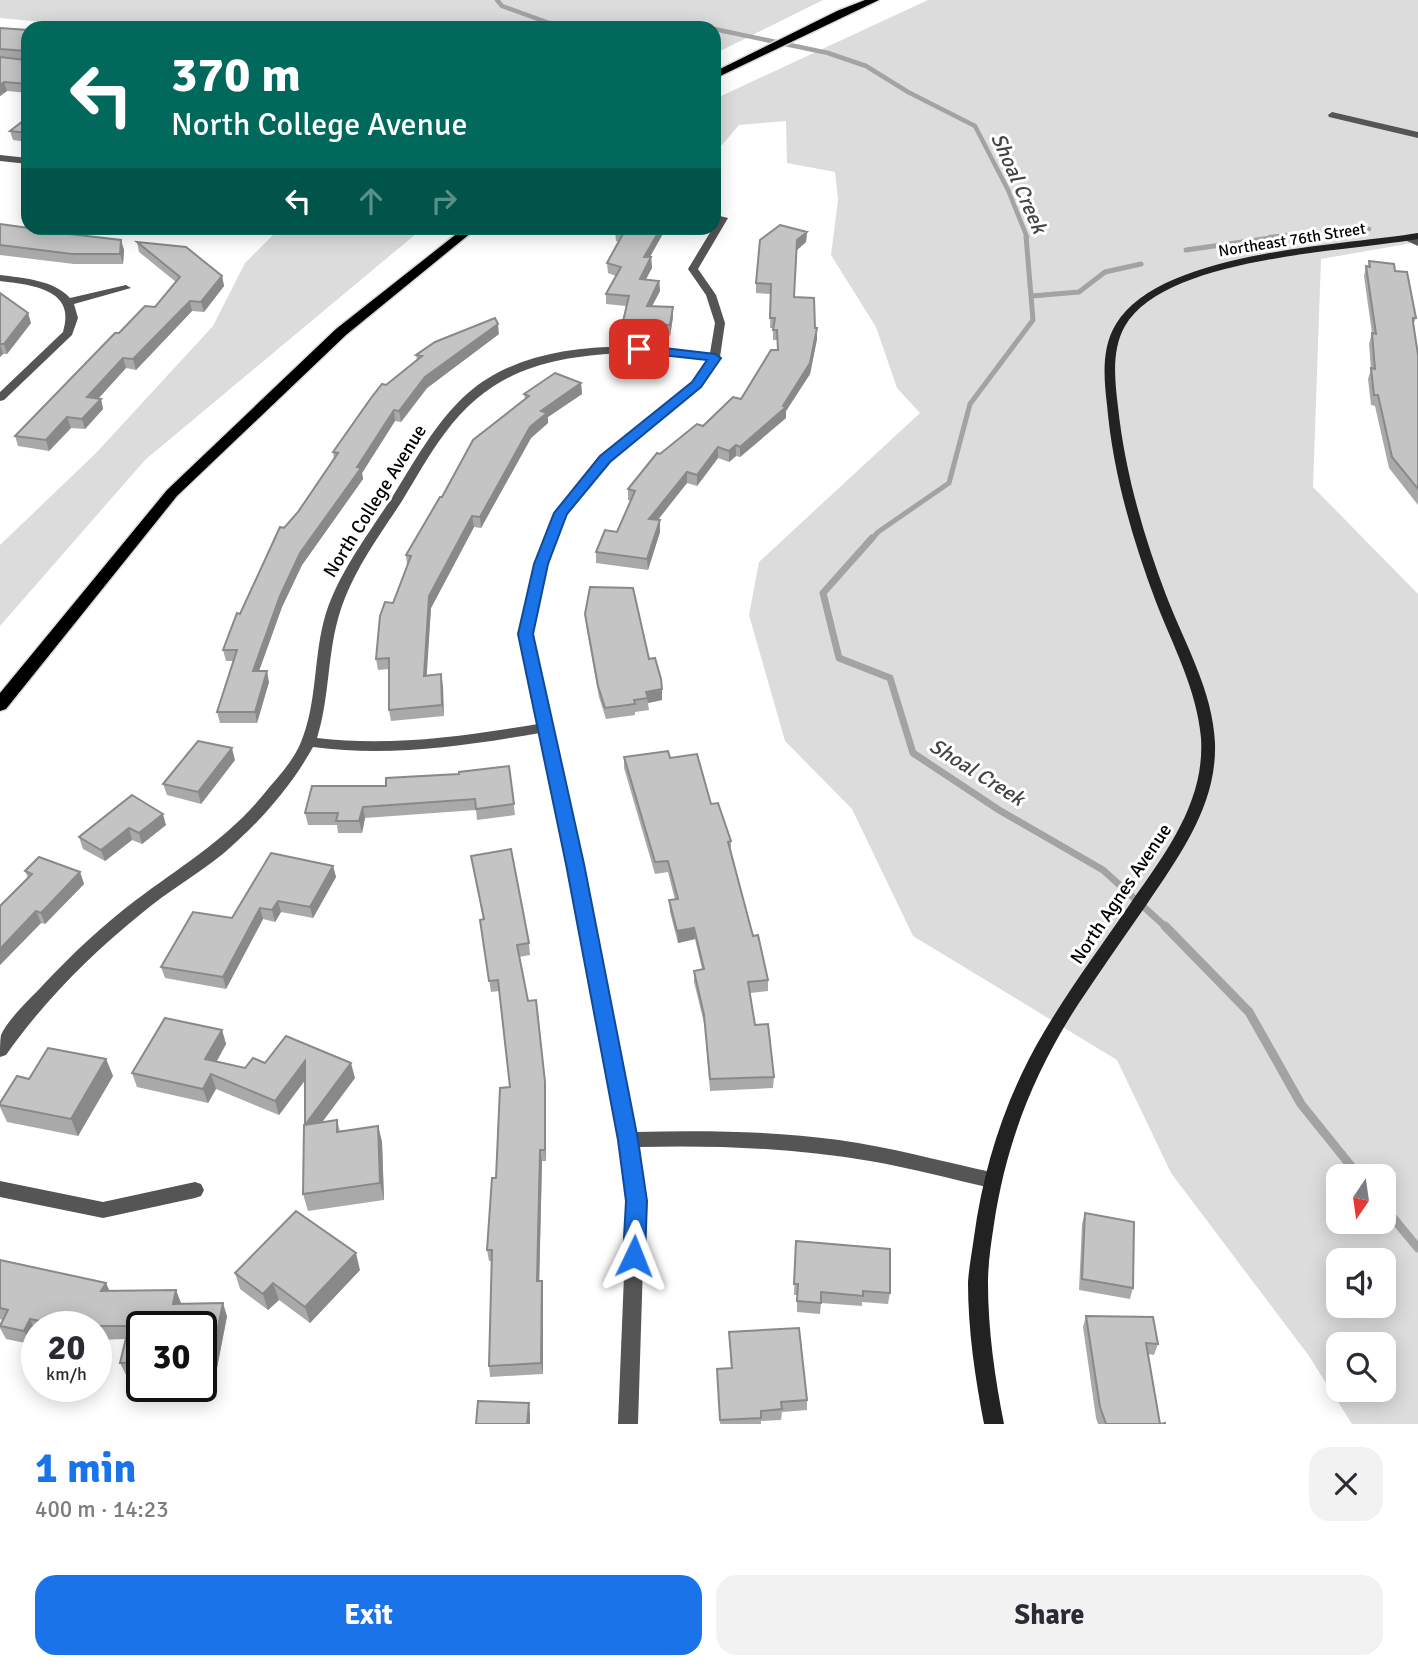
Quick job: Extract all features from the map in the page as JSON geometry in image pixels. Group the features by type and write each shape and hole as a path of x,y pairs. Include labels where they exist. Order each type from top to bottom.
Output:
{"main road":[{"path":"721,72 840,13 874,0"},
{"path":"0,705 172,493 341,332 461,235"}],"street":[{"path":"1332,115 1418,135"},
{"path":"0,158 21,160"},
{"path":"721,222 723,218"},
{"path":"628,1424 636,1201 628,1140 575,864 526,634 541,564 561,513 605,459 697,384 715,358 720,323 712,295 694,269 713,235"},
{"name":"Northeast 76th Street","path":"1136,304 1172,282 1209,269 1250,260 1415,239"},
{"path":"0,278 41,285 57,292 68,302 73,319 68,333 0,398"},
{"path":"68,302 125,288"},
{"name":"North Agnes Avenue","path":"994,1424 983,1357 978,1280 991,1180 1003,1135 1037,1059 1189,830 1209,770 1205,710 1136,533 1115,440 1112,341 1125,316 1136,304"},
{"name":"North College Avenue","path":"0,1050 45,994 92,947 128,915 231,838 263,806 309,741 319,696 325,642 347,577 438,434 476,393 524,367 551,358 585,352 639,349 715,358"},
{"path":"309,741 345,747 394,749 544,728"},
{"path":"628,1140 685,1138 778,1142 870,1153 991,1180"},
{"path":"0,1189 103,1210 195,1190"}],"shaded area":[{"path":"0,0 823,0 721,51 721,21 32,21 0,18"},
{"path":"928,0 1418,0 1418,242 1321,259 1313,487 1418,594 1418,1424 1352,1424 1338,1402 1396,1402 1396,1332 1326,1332 1326,1383 1309,1356 1171,1173 1117,1060 913,936 852,809 785,741 749,615 759,562 920,413 897,388 876,327 831,255 838,200 835,172 787,163 786,121 739,125 721,145 721,96"},
{"path":"273,235 415,235 145,460 0,626 0,545 96,453 213,326 245,263"}],"building":[{"path":"0,28 21,30 21,51 0,49"},
{"path":"0,57 21,60 21,83 4,82 0,85"},
{"path":"21,122 21,132 10,131"},
{"path":"0,224 21,227 21,235 78,235 121,240 120,254 72,254 0,245"},
{"path":"780,225 807,232 797,240 794,297 814,298 817,328 810,363 783,406 786,407 740,447 736,445 729,451 718,447 697,475 687,472 649,519 660,520 647,559 596,552 605,530 617,532 635,491 628,489 657,453 660,454 697,424 703,426 733,397 741,399 771,350 778,350 777,330 773,330 775,318 770,318 771,284 756,283 760,240"},
{"path":"622,235 657,235 644,257 651,257 640,279 659,281 647,306 673,307 670,325 637,324 632,334 620,334 629,296 606,294 621,267 607,263"},
{"path":"137,242 186,247 222,276 201,302 190,301 133,359 123,358 87,397 101,399 82,419 67,417 46,440 15,436 115,333 119,333 145,306 155,307 180,277"},
{"path":"1369,261 1394,264 1395,271 1407,272 1416,318 1413,318 1413,322 1418,355 1418,489 1392,457 1378,395 1374,395 1371,368 1375,369 1372,333 1376,334 1366,266 1370,267"},
{"path":"0,293 28,313 4,344 0,344"},
{"path":"495,318 498,324 425,377 399,411 394,410 357,467 361,468 300,553 280,596 253,671 267,671 255,712 217,712 237,650 223,650 237,613 240,614 280,527 284,528 298,512 338,453 333,452 371,398 382,384 386,385 422,356 416,355 435,342"},
{"path":"555,373 581,383 541,411 547,413 530,427 480,517 472,516 429,596 424,676 441,674 442,705 389,710 389,658 376,659 380,616 385,602 393,603 411,556 406,555 473,440 529,396 524,394"},
{"path":"590,587 633,588 649,659 655,658 662,689 646,692 648,698 634,700 635,704 605,708 598,686 585,614"},
{"path":"198,741 232,748 198,792 163,784"},
{"path":"668,751 670,758 697,754 711,804 718,803 731,841 728,842 753,936 758,935 768,980 748,982 755,1025 768,1024 774,1077 710,1079 704,1015 694,971 704,969 694,928 677,931 669,900 678,899 668,861 655,862 624,757"},
{"path":"509,766 514,804 476,809 475,799 363,807 359,821 336,821 338,813 305,813 312,786 386,786 386,778 459,774"},
{"path":"132,795 163,814 139,833 129,828 101,850 79,837"},
{"path":"511,849 529,943 517,945 528,1001 536,1000 545,1082 545,1150 540,1150 537,1281 542,1281 541,1363 489,1366 492,1250 487,1250 492,1178 496,1178 500,1088 510,1087 498,980 489,981 480,920 484,919 471,856"},
{"path":"271,853 333,866 310,907 278,901 272,910 260,908 223,977 161,967 193,912 232,918"},
{"path":"39,857 80,872 41,913 36,911 0,949 0,906 32,874 25,871"},
{"path":"165,1018 222,1030 205,1059 245,1068 253,1058 265,1063 286,1036 351,1063 305,1125 305,1061 275,1101 211,1074 203,1089 132,1073"},
{"path":"48,1048 106,1059 71,1119 0,1105 17,1076 29,1079"},
{"path":"337,1120 337,1132 378,1126 380,1183 303,1194 304,1125"},
{"path":"296,1211 356,1253 305,1307 273,1283 263,1294 235,1273"},
{"path":"1085,1213 1134,1222 1133,1288 1082,1279"},
{"path":"796,1241 890,1249 890,1293 863,1291 863,1296 821,1292 821,1303 797,1301 798,1284 794,1284"},
{"path":"0,1260 106,1283 101,1291 176,1290 173,1304 223,1303 217,1332 217,1311 126,1311 126,1326 112,1326 112,1311 21,1311 21,1330 0,1326 8,1310 0,1308"},
{"path":"1086,1316 1153,1317 1158,1344 1146,1343 1160,1424 1106,1424 1100,1407"},
{"path":"799,1328 807,1400 781,1402 782,1409 761,1411 761,1418 720,1420 717,1369 732,1368 729,1332"},
{"path":"126,1338 126,1363 120,1363"},
{"path":"478,1401 529,1403 527,1424 476,1424"}],"waterway":[{"name":"Shoal Creek","path":"497,0 502,6 544,21"},
{"name":"Shoal Creek","path":"721,30 828,53 866,66 908,92 975,126 1008,190 1027,237"},
{"path":"1270,237 1369,229"},
{"name":"Shoal Creek","path":"871,540 878,532 949,483 970,404 1033,320 1026,236"},
{"path":"1186,250 1285,236"},
{"path":"1032,296 1079,292 1105,272 1141,264"},
{"name":"Shoal Creek","path":"872,538 823,593 839,658 890,678 913,753 999,810 1103,870 1167,928"},
{"name":"Shoal Creek","path":"1167,928 1249,1012 1301,1104 1349,1164"},
{"name":"Shoal Creek","path":"1396,1221 1418,1248"}],"route":[{"path":"634,1256 636,1201 628,1140 575,864 526,634 541,564 561,513 605,459 697,384 715,358 639,349"}]}
